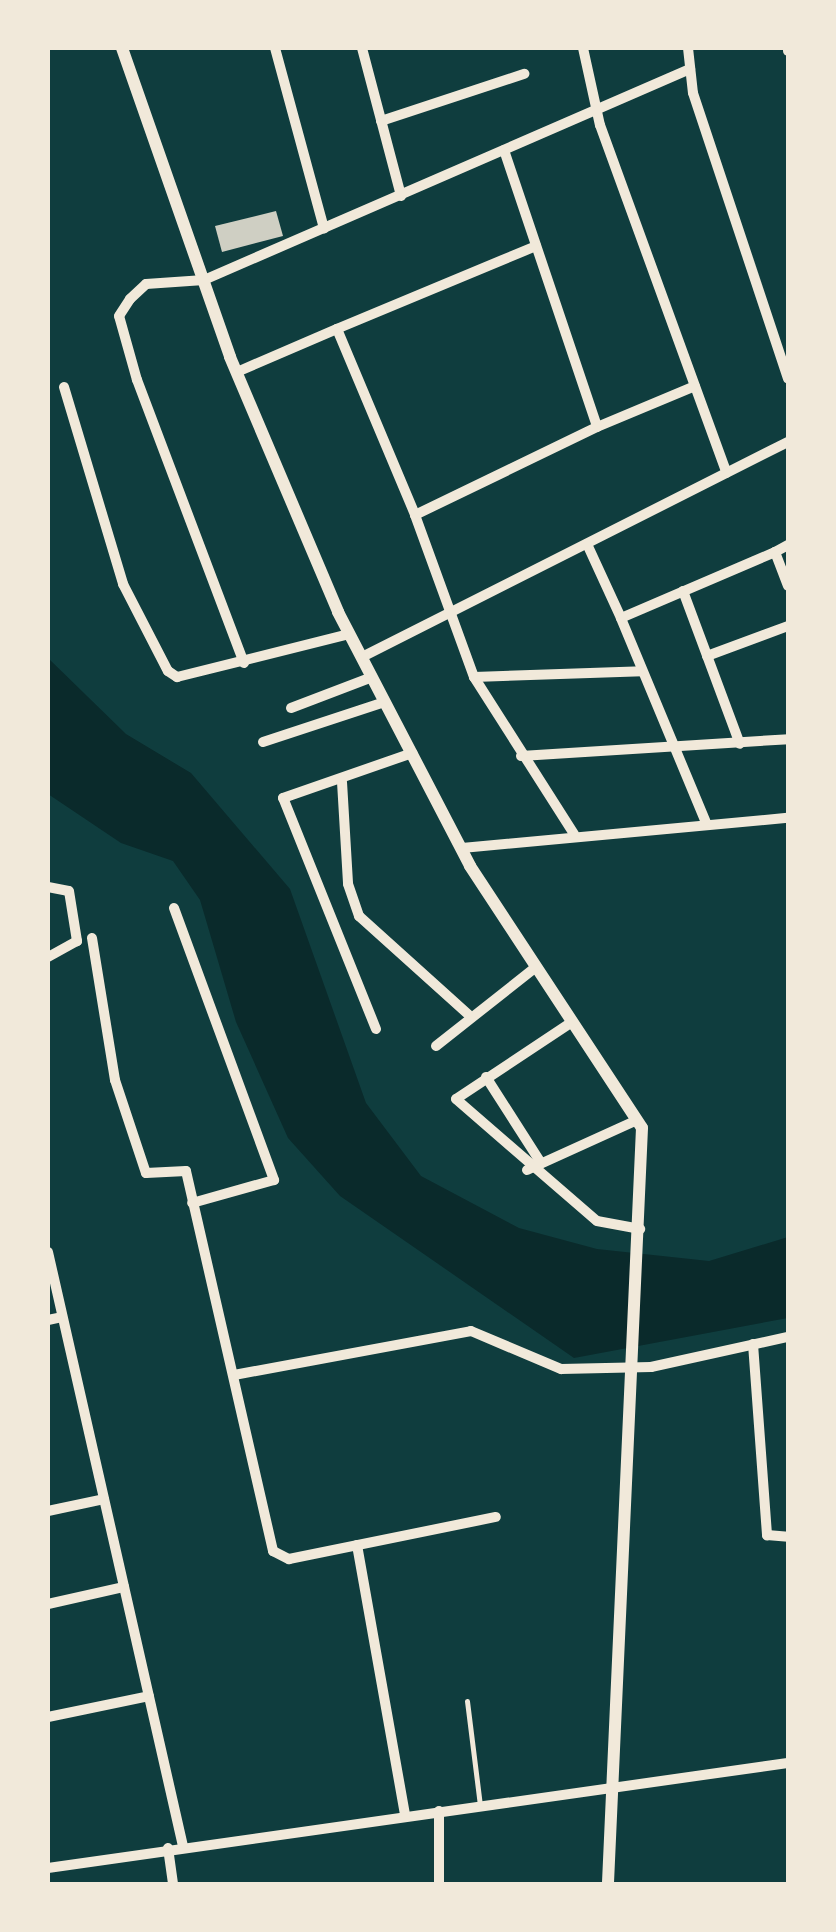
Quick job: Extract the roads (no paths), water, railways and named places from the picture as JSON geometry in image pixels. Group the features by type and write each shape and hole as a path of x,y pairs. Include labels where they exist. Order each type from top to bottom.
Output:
{"street":[{"path":"122,48 237,372 350,634 462,848 636,1120 640,1233 637,1368 608,1884"},
{"path":"275,48 324,228"},
{"path":"378,48 362,50 401,196"},
{"path":"583,48 597,110 727,473"},
{"path":"688,48 690,69 787,372"},
{"path":"244,663 119,316 146,284 204,280 690,69"},
{"path":"381,121 524,74"},
{"path":"504,150 597,427"},
{"path":"237,372 536,246"},
{"path":"337,329 455,610 474,677 574,834"},
{"path":"415,515 597,427 695,386"},
{"path":"64,387 123,584 168,670 244,663 350,634"},
{"path":"362,657 788,442"},
{"path":"587,544 707,825"},
{"path":"620,618 788,545"},
{"path":"774,552 788,586"},
{"path":"683,591 740,744"},
{"path":"707,656 788,626"},
{"path":"474,677 642,671"},
{"path":"291,708 372,677"},
{"path":"263,742 385,702"},
{"path":"522,756 788,739"},
{"path":"376,1029 283,804 412,753"},
{"path":"342,782 348,884 359,916 468,1014"},
{"path":"462,848 574,834 788,818"},
{"path":"48,887 69,891 77,941 48,957"},
{"path":"174,908 274,1180 192,1203"},
{"path":"92,938 114,1080 146,1173 186,1172 273,1551 289,1559 496,1517"},
{"path":"436,1046 468,1014 536,967"},
{"path":"572,1022 456,1098 527,1170 597,1222 640,1233"},
{"path":"486,1077 541,1163"},
{"path":"527,1170 636,1120"},
{"path":"48,1252 183,1846"},
{"path":"48,1320 62,1317"},
{"path":"234,1375 471,1331 561,1369 637,1368 788,1336"},
{"path":"753,1344 767,1535 788,1537"},
{"path":"48,1511 104,1498"},
{"path":"357,1545 405,1815"},
{"path":"48,1604 124,1587"},
{"path":"48,1716 149,1696"},
{"path":"48,1868 788,1763"},
{"path":"439,1884 440,1810"},
{"path":"168,1848 172,1884"}],"lane":[{"path":"467,1702 480,1805"}],"water":[{"path":"48,658 126,734 191,773 290,889 366,1103 421,1176 519,1228 597,1249 709,1261 788,1237 788,1318 574,1358 340,1196 288,1138 236,1022 200,900 173,861 121,843 48,794"}]}
